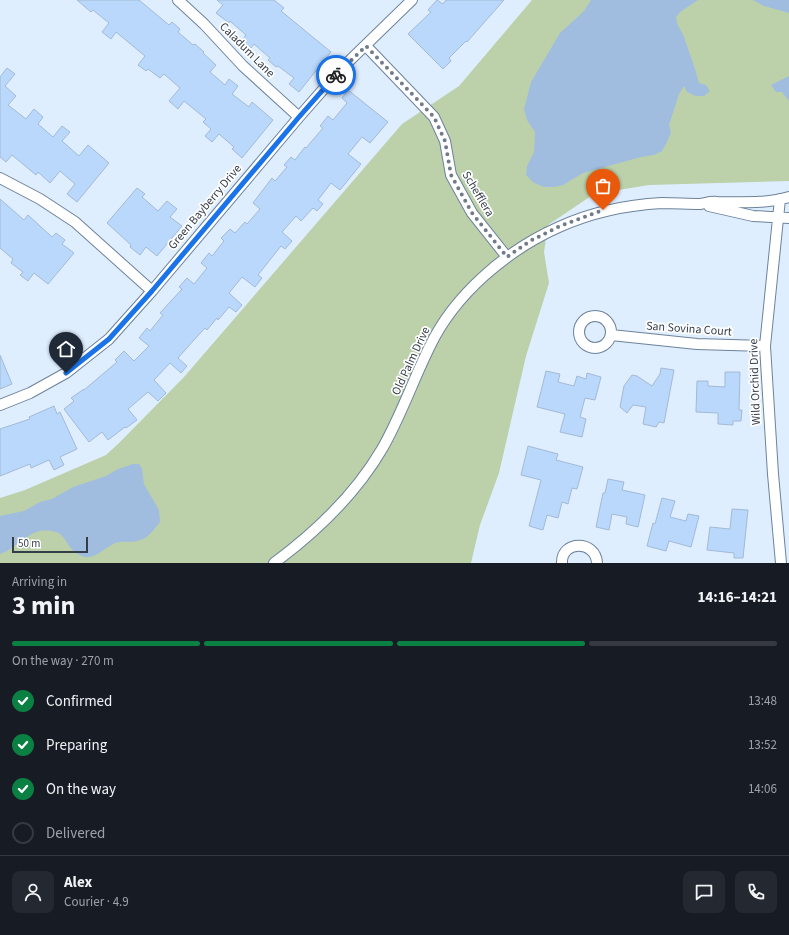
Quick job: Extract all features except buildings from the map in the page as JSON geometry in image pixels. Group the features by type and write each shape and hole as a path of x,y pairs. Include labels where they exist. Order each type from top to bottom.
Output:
{"street":[{"name":"Caladum Lane","path":"178,0 204,24 243,66 299,117"},
{"name":"Green Bayberry Drive","path":"0,405 30,394 66,373 109,339 152,291 342,68 412,0"},
{"name":"Schefflera","path":"366,46 434,117 445,141 451,175 472,213 507,257"},
{"path":"0,178 40,200 75,222 152,291"},
{"name":"Old Palm Drive","path":"702,204 715,201 739,202 785,198"},
{"name":"Wild Orchid Drive","path":"781,563 773,474 765,346 778,218 785,198"},
{"name":"Old Palm Drive","path":"274,563 299,544 331,515 357,485 385,444 398,420 430,345 451,311 476,284 507,257 530,241 560,226 603,210 637,205 663,203 702,204 753,216 789,218"},
{"name":"San Sovina Court","path":"611,335 697,344 765,346"},
{"path":"562,563 564,553 569,548 575,545 582,545 589,548 594,553 597,563"}],"green space":[{"path":"532,0 789,0 789,181 649,185 594,194 548,225 544,252 549,283 526,356 499,473 480,525 471,563 0,563 0,498 25,490 106,455 119,443 184,377 402,124 459,86"}],"water":[{"path":"591,0 698,0 680,12 676,17 678,26 684,37 694,65 699,83 706,85 710,91 704,96 696,96 687,92 684,86 679,94 669,125 671,132 662,151 654,155 641,157 583,173 563,185 544,187 534,183 526,175 527,166 534,152 535,132 527,120 524,109 531,82 560,33 584,11"},
{"path":"753,0 789,0 789,13 764,6"},
{"path":"789,76 789,101 782,92 776,92 771,85"},
{"path":"133,464 139,464 142,469 144,484 159,510 160,522 145,538 138,541 115,543 97,555 85,557 72,550 62,536 57,533 40,531 35,532 0,554 0,516 24,511 40,502 52,499 73,487 106,476 118,469"}],"way so far":[{"path":"336,75 366,46 403,84 434,117 445,141 451,175 472,213 507,257 530,241 560,226 603,210"}],"route":[{"path":"66,373 109,339 152,291 336,75"}]}
